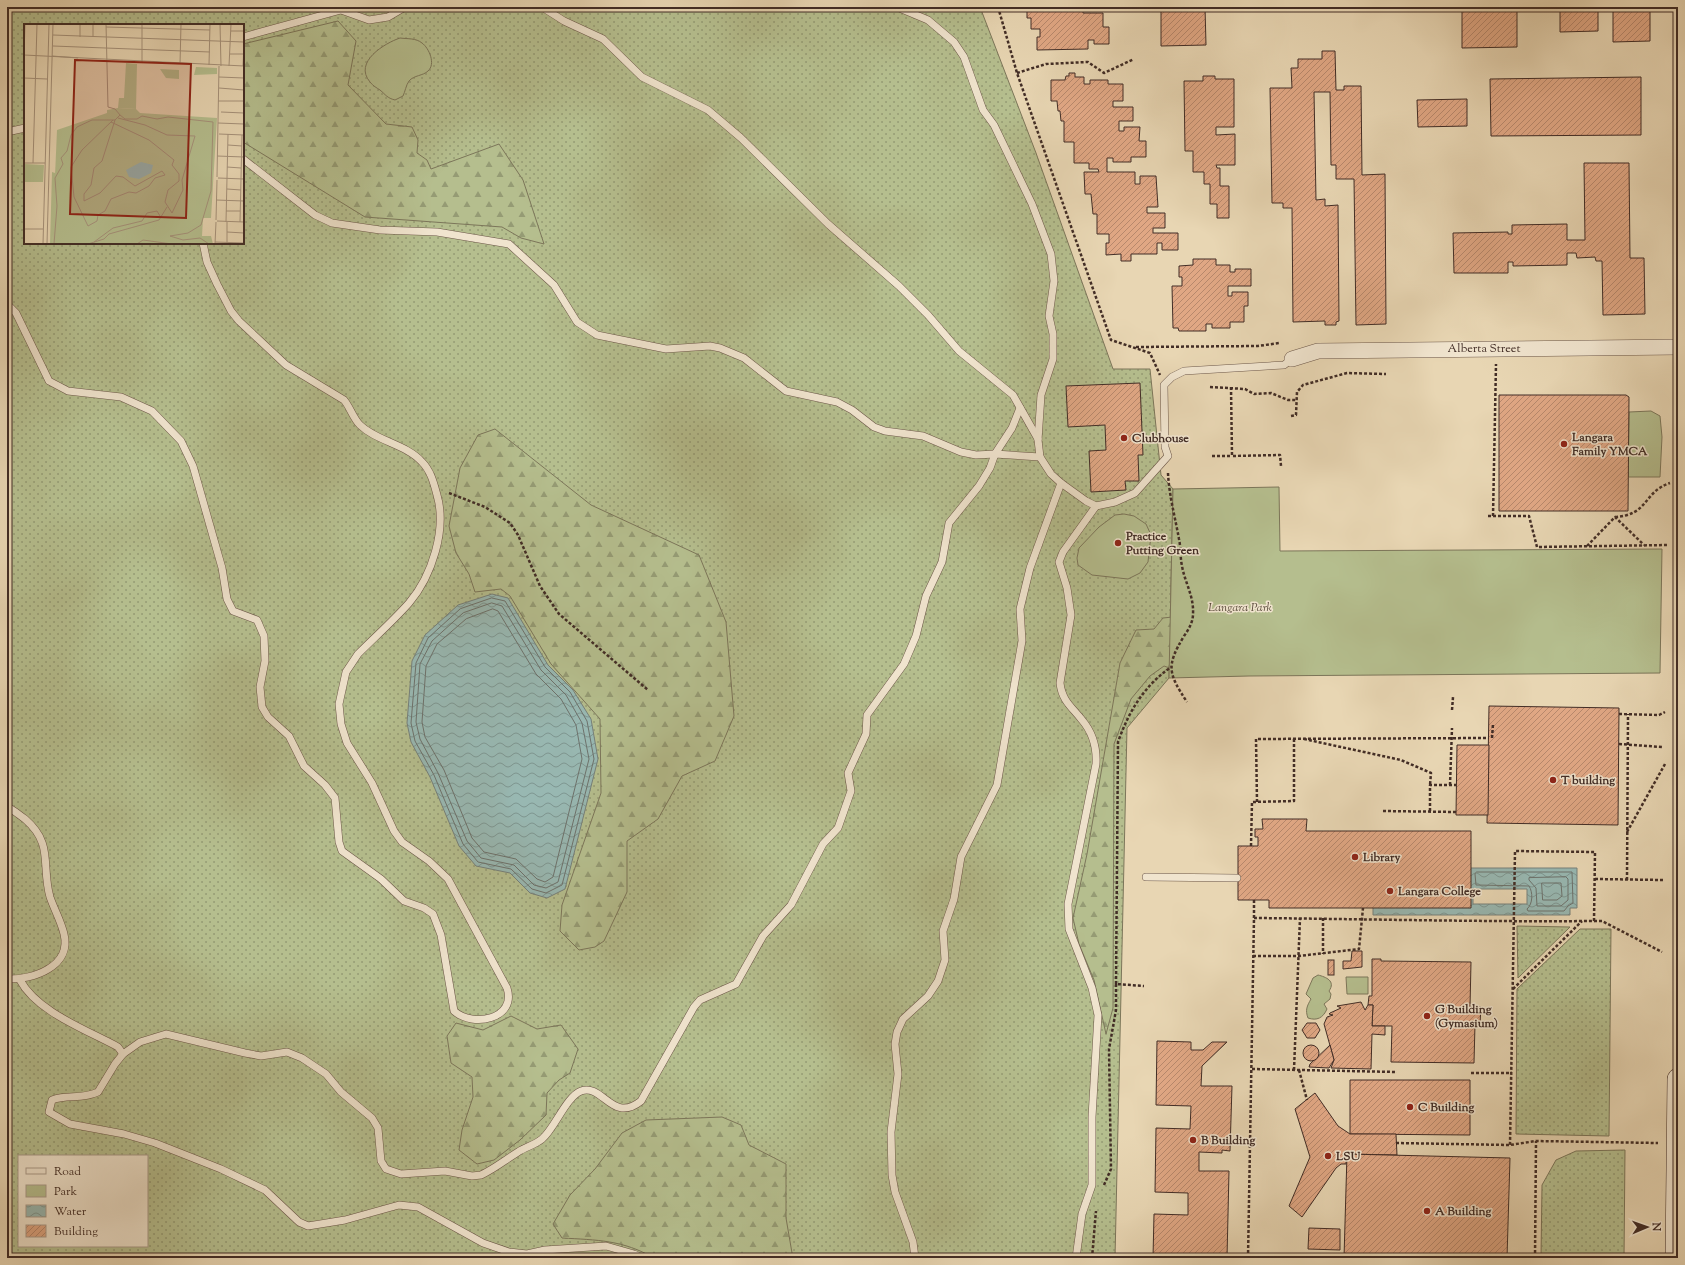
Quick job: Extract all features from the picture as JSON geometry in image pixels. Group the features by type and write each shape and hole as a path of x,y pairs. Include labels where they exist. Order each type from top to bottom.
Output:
{"street":[{"name":"Alberta Street","path":"1292,359 1318,351 1678,347"},
{"path":"1676,1258 1671,1139 1678,1079"}],"lane":[{"path":"244,37 341,10 369,20 388,17 405,7"},
{"path":"542,7 564,21 603,39 642,77 708,110 755,150 828,224 899,286 928,315 959,351 1013,395 1038,440"},
{"path":"897,7 928,20 954,42 964,57 983,110 994,125 1016,170 1051,254 1054,280 1049,316 1052,334 1053,359 1041,395 1038,440 1040,457 1051,474 1061,483 1086,501 1096,506 1115,502 1135,493 1168,456 1164,447 1164,385 1172,377 1184,371 1284,365 1292,359"},
{"path":"7,132 24,128"},
{"path":"244,160 315,215 332,224 380,230 437,232 509,244 554,285 577,322 597,335 666,349 710,346 720,348 744,358 786,391 837,402 852,410 874,427 885,432 923,436 961,452 976,455 995,454 1040,457"},
{"path":"7,304 16,313 49,381 68,391 120,397 152,411 181,441 194,466 222,568 227,599 233,611 257,620 264,636 265,661 260,687 262,706 268,717 289,736 304,766 325,785 335,798 339,842 342,851 381,879 404,901 424,908 433,914 441,935 449,974 451,1004 454,1011 460,1016 475,1021 492,1017 505,1008 509,1002 507,988 448,879 429,861 402,842 394,831 377,793 347,744 341,724 339,704 343,682 351,664 358,654 410,602 431,565 438,544 440,522 440,506 434,483 423,463 413,454 360,425 351,408 344,400 286,365 239,320 231,311 217,284 207,262 203,244"},
{"path":"642,1258 634,1254 606,1246 545,1250 527,1254 509,1252 483,1243 436,1215 418,1207 399,1205 345,1220 308,1226 299,1222 265,1190 221,1168 155,1143 124,1134 70,1124 49,1112 52,1100 58,1098 81,1098 98,1092 123,1054 140,1042 166,1034 261,1056 287,1052 302,1058 326,1074 341,1092 372,1118 378,1128 381,1161 386,1169 401,1174 445,1171 472,1176 481,1175 518,1151 542,1139 572,1099 580,1091 588,1090 625,1110 632,1108 641,1101 694,1007 700,1000 736,984 763,936 791,905 823,844 838,828 851,791 848,773 866,734 867,715 904,664 916,636 926,596 942,562 950,523 979,486 990,468 995,454 1012,428 1020,408"},
{"path":"916,1258 913,1242 895,1192 892,1176 891,1132 898,1074 895,1044 897,1032 903,1019 928,996 938,981 944,960 943,931 954,898 961,857 997,786 1022,641 1020,609 1030,568 1061,483"},
{"path":"1076,1258 1082,1214 1092,1185 1092,1117 1098,1015 1092,988 1081,956 1072,941 1068,916 1068,904 1096,764 1097,752 1090,730 1066,702 1061,691 1060,683 1071,615 1067,588 1059,562 1063,552 1096,506"},
{"path":"7,807 34,827 41,836 50,896 64,935 65,948 59,960 53,967 20,980 7,979"},
{"path":"1146,877 1237,878"},
{"path":"20,980 27,992 32,996 60,1016 118,1048 123,1054"}],"path":[{"path":"998,7 1017,73 1111,340 1150,353 1164,385"},
{"path":"1017,73 1046,64 1088,62 1104,73 1134,60"},
{"path":"1133,347 1258,346 1279,343"},
{"path":"1493,516 1496,363"},
{"path":"1291,416 1296,415 1297,392 1303,385 1348,373 1386,374"},
{"path":"1210,387 1245,389 1254,394 1276,394 1288,400 1296,400"},
{"path":"1231,387 1232,456"},
{"path":"1212,456 1280,455 1281,466"},
{"path":"1168,456 1169,491 1180,541 1182,566 1186,584 1191,594 1193,606 1191,625 1173,656 1171,667 1179,691 1187,702"},
{"path":"434,483 450,494 485,507 510,523 518,535 540,586 559,614 648,690"},
{"path":"1586,546 1615,516 1635,513 1645,505 1652,492 1661,486 1670,483"},
{"path":"1488,516 1529,516 1537,547 1669,545"},
{"path":"1615,516 1644,545"},
{"path":"1103,1187 1111,1169 1109,1049 1116,1010 1118,742 1127,717 1154,679 1171,667"},
{"path":"1452,710 1453,697"},
{"path":"1619,714 1659,715 1665,712"},
{"path":"1627,880 1628,714"},
{"path":"1256,802 1256,739 1490,738 1492,724"},
{"path":"1450,785 1452,728"},
{"path":"1251,846 1252,802 1294,801 1294,738"},
{"path":"1300,738 1401,760 1431,773 1430,811"},
{"path":"1619,744 1662,747"},
{"path":"1627,832 1664,764"},
{"path":"1430,785 1456,785"},
{"path":"1383,811 1456,812"},
{"path":"1510,1145 1515,851 1595,852 1594,921"},
{"path":"1595,879 1663,880"},
{"path":"1248,1258 1254,900"},
{"path":"1253,956 1299,956 1359,949 1363,908"},
{"path":"1254,918 1602,921 1662,952"},
{"path":"1294,1070 1300,918"},
{"path":"1323,918 1323,954"},
{"path":"1513,989 1582,921"},
{"path":"1116,984 1144,986"},
{"path":"1252,1069 1397,1072"},
{"path":"1299,1070 1307,1100"},
{"path":"1471,1073 1512,1073"},
{"path":"1396,1143 1510,1145 1536,1142 1671,1139"},
{"path":"1535,1258 1536,1142"},
{"path":"1092,1258 1097,1205"}],"green space":[{"path":"7,7 980,7 1036,153 1113,369 1150,369 1161,475 1173,489 1169,678 1127,728 1115,1258 7,1258"},
{"path":"338,21 356,41 348,85 386,124 412,127 418,140 417,153 427,160 431,169 499,144 523,180 544,244 521,238 502,227 365,217 244,143 244,44"},
{"path":"400,38 415,39 425,45 431,56 431,64 426,73 409,81 403,96 395,100 388,97 371,83 366,75 365,67 373,54 379,49"},
{"path":"1651,411 1660,416 1662,437 1660,477 1628,477 1629,412"},
{"path":"495,429 591,505 699,555 726,622 734,716 715,761 682,776 658,819 627,841 627,892 604,941 595,947 579,950 560,931 562,905 601,793 600,719 551,664 510,596 501,589 475,592 469,574 456,553 449,526 460,468 478,435"},
{"name":"Langara Park","path":"1279,487 1280,551 1662,549 1660,673 1169,678 1173,489"},
{"name":"Practice Putting Green","path":"1124,514 1134,516 1146,524 1151,535 1148,562 1140,573 1128,579 1092,575 1078,565 1077,558 1079,548 1099,527 1115,515"},
{"path":"1182,616 1178,671 1164,666 1150,676 1131,699 1114,744 1113,1008 1106,1034 1094,980 1079,944 1073,918 1087,854 1120,663 1136,630 1154,629 1163,618"},
{"path":"1517,926 1570,927 1518,978"},
{"path":"1580,929 1611,929 1609,1136 1516,1134 1517,989"},
{"path":"1318,975 1327,978 1331,982 1331,988 1329,991 1331,994 1330,999 1324,1004 1327,1009 1324,1015 1317,1019 1311,1019 1308,1018 1307,1010 1311,999 1306,994 1313,978"},
{"path":"1346,977 1368,977 1368,994 1347,994"},
{"path":"511,1016 537,1029 561,1025 578,1049 570,1073 559,1080 547,1093 546,1115 520,1140 494,1160 477,1164 459,1150 462,1130 473,1097 472,1077 451,1063 447,1036 456,1023 483,1030"},
{"path":"722,1117 741,1125 749,1145 786,1164 786,1218 792,1253 791,1258 654,1258 643,1252 620,1244 598,1240 562,1238 553,1224 570,1195 595,1169 622,1133 646,1120"},
{"path":"1625,1150 1624,1258 1541,1258 1542,1185 1556,1160 1576,1151"}],"water":[{"path":"492,594 508,598 548,665 573,690 591,719 598,759 565,889 547,898 530,893 510,873 476,866 459,846 430,777 411,742 407,723 412,661 425,635 458,605"},
{"path":"1471,868 1577,868 1577,908 1570,908 1570,915 1373,915 1373,908","holes":["1473,889 1527,889 1527,904 1473,904"]}],"building":[{"path":"1024,7 1096,7 1083,8 1083,13 1103,13 1103,27 1109,27 1109,44 1094,44 1094,40 1088,40 1088,49 1037,50 1037,37 1040,37 1040,29 1031,29 1031,18 1027,18 1027,8"},
{"path":"1161,7 1205,7 1206,45 1161,46"},
{"path":"1462,7 1517,7 1517,47 1462,48"},
{"path":"1560,7 1598,7 1598,31 1560,32"},
{"path":"1613,7 1650,7 1650,41 1613,42"},
{"path":"1322,51 1335,51 1336,90 1344,90 1344,86 1361,86 1362,175 1385,174 1386,324 1356,325 1354,179 1336,179 1336,165 1331,165 1330,92 1314,92 1316,200 1325,199 1325,206 1338,205 1339,321 1336,322 1336,325 1325,325 1325,321 1293,322 1292,208 1283,208 1283,203 1272,203 1270,88 1292,88 1291,68 1298,68 1298,59 1322,59"},
{"path":"1069,73 1075,73 1075,77 1084,77 1084,84 1090,84 1090,80 1108,80 1108,84 1123,84 1123,101 1113,101 1113,107 1133,107 1133,121 1119,121 1119,131 1124,131 1124,127 1140,127 1139,141 1146,141 1146,157 1131,157 1131,162 1113,162 1113,158 1107,158 1107,172 1135,172 1135,184 1140,184 1140,176 1156,176 1158,207 1147,207 1147,213 1165,213 1165,228 1153,228 1153,233 1178,233 1178,250 1162,250 1162,243 1157,243 1157,254 1131,254 1131,261 1121,261 1121,254 1106,255 1106,243 1109,243 1109,234 1097,234 1097,214 1093,214 1091,194 1085,194 1084,172 1099,172 1098,169 1089,169 1089,163 1074,163 1074,142 1064,142 1064,121 1061,121 1057,101 1051,101 1051,80 1065,80 1066,76 1069,76"},
{"path":"1203,76 1215,76 1215,79 1234,79 1234,127 1216,127 1216,135 1235,134 1235,165 1216,165 1217,168 1220,168 1220,186 1229,186 1229,218 1217,218 1217,204 1210,204 1210,184 1204,184 1204,172 1193,172 1193,151 1185,151 1184,81 1203,81"},
{"path":"1641,77 1641,135 1491,136 1490,79"},
{"path":"1467,99 1467,126 1418,127 1417,100"},
{"path":"1584,163 1629,163 1630,258 1644,258 1645,314 1603,315 1602,261 1596,261 1595,257 1577,258 1576,253 1567,253 1567,265 1513,266 1513,262 1508,262 1508,273 1454,273 1453,233 1508,232 1508,234 1512,234 1512,225 1567,224 1567,240 1585,240"},
{"path":"1193,259 1216,259 1216,265 1230,265 1230,272 1235,272 1235,269 1251,269 1251,286 1228,286 1228,296 1232,296 1232,292 1248,292 1248,306 1244,306 1244,322 1230,322 1230,328 1212,328 1212,324 1206,324 1206,331 1179,331 1178,328 1173,328 1172,286 1182,286 1182,277 1179,277 1179,266 1193,265"},
{"name":"Clubhouse","path":"1140,383 1143,455 1138,455 1139,481 1125,481 1126,490 1091,492 1089,451 1106,450 1105,425 1068,427 1066,386"},
{"name":"Langara Family YMCA","path":"1499,395 1626,395 1629,397 1628,511 1499,511"},
{"name":"T building","path":"1489,706 1619,708 1618,825 1487,823"},
{"path":"1457,745 1489,745 1488,815 1456,815"},
{"name":"Library","path":"1262,819 1307,819 1306,831 1471,831 1471,908 1269,908 1269,900 1238,900 1238,846 1258,846 1258,837 1255,837 1255,829 1263,829"},
{"path":"1352,951 1362,951 1362,967 1343,969 1343,961 1351,961"},
{"name":"G Building (Gymasium)","path":"1372,959 1381,959 1381,961 1471,962 1470,1007 1481,1007 1480,1024 1475,1024 1474,1063 1391,1062 1392,1026 1372,1026 1373,1005 1368,1005 1369,996 1372,996"},
{"path":"1328,960 1334,960 1334,975 1328,975"},
{"path":"1361,1002 1365,1010 1368,1005 1373,1005 1372,1026 1385,1026 1385,1035 1372,1034 1371,1069 1331,1068 1334,1060 1324,1024 1327,1017 1333,1015 1329,1014 1330,1013 1341,1008 1337,1006"},
{"path":"1307,1023 1316,1023 1320,1030 1315,1038 1307,1038 1302,1030"},
{"name":"B Building","path":"1157,1041 1191,1042 1191,1050 1203,1050 1212,1042 1227,1042 1202,1066 1201,1086 1232,1086 1230,1151 1222,1150 1222,1153 1199,1152 1199,1171 1229,1171 1227,1258 1153,1258 1154,1214 1188,1215 1188,1193 1155,1192 1156,1128 1190,1129 1191,1106 1156,1105"},
{"path":"1311,1045 1317,1047 1319,1053 1317,1059 1311,1061 1305,1059 1303,1053 1305,1047"},
{"path":"1330,1045 1334,1060 1329,1068 1309,1067 1310,1064"},
{"name":"C Building","path":"1350,1080 1470,1080 1470,1135 1350,1134"},
{"name":"LSU","path":"1315,1093 1338,1126 1350,1134 1396,1134 1397,1155 1347,1154 1346,1164 1341,1164 1336,1168 1302,1217 1289,1206 1310,1157 1295,1109"},
{"name":"A Building","path":"1347,1154 1510,1158 1507,1258 1344,1258"},
{"path":"1309,1228 1340,1229 1340,1250 1308,1249"}],"place":[{"name":"Clubhouse","path":"1124,438"},
{"name":"Langara Family YMCA","path":"1564,444"},
{"name":"Practice Putting Green","path":"1118,543"},
{"name":"T building","path":"1553,780"},
{"name":"Library","path":"1355,857"},
{"name":"Langara College","path":"1390,891"},
{"name":"G Building (Gymasium)","path":"1427,1016"},
{"name":"C Building","path":"1410,1107"},
{"name":"B Building","path":"1193,1140"},
{"name":"LSU","path":"1328,1156"},
{"name":"A Building","path":"1427,1211"}]}
